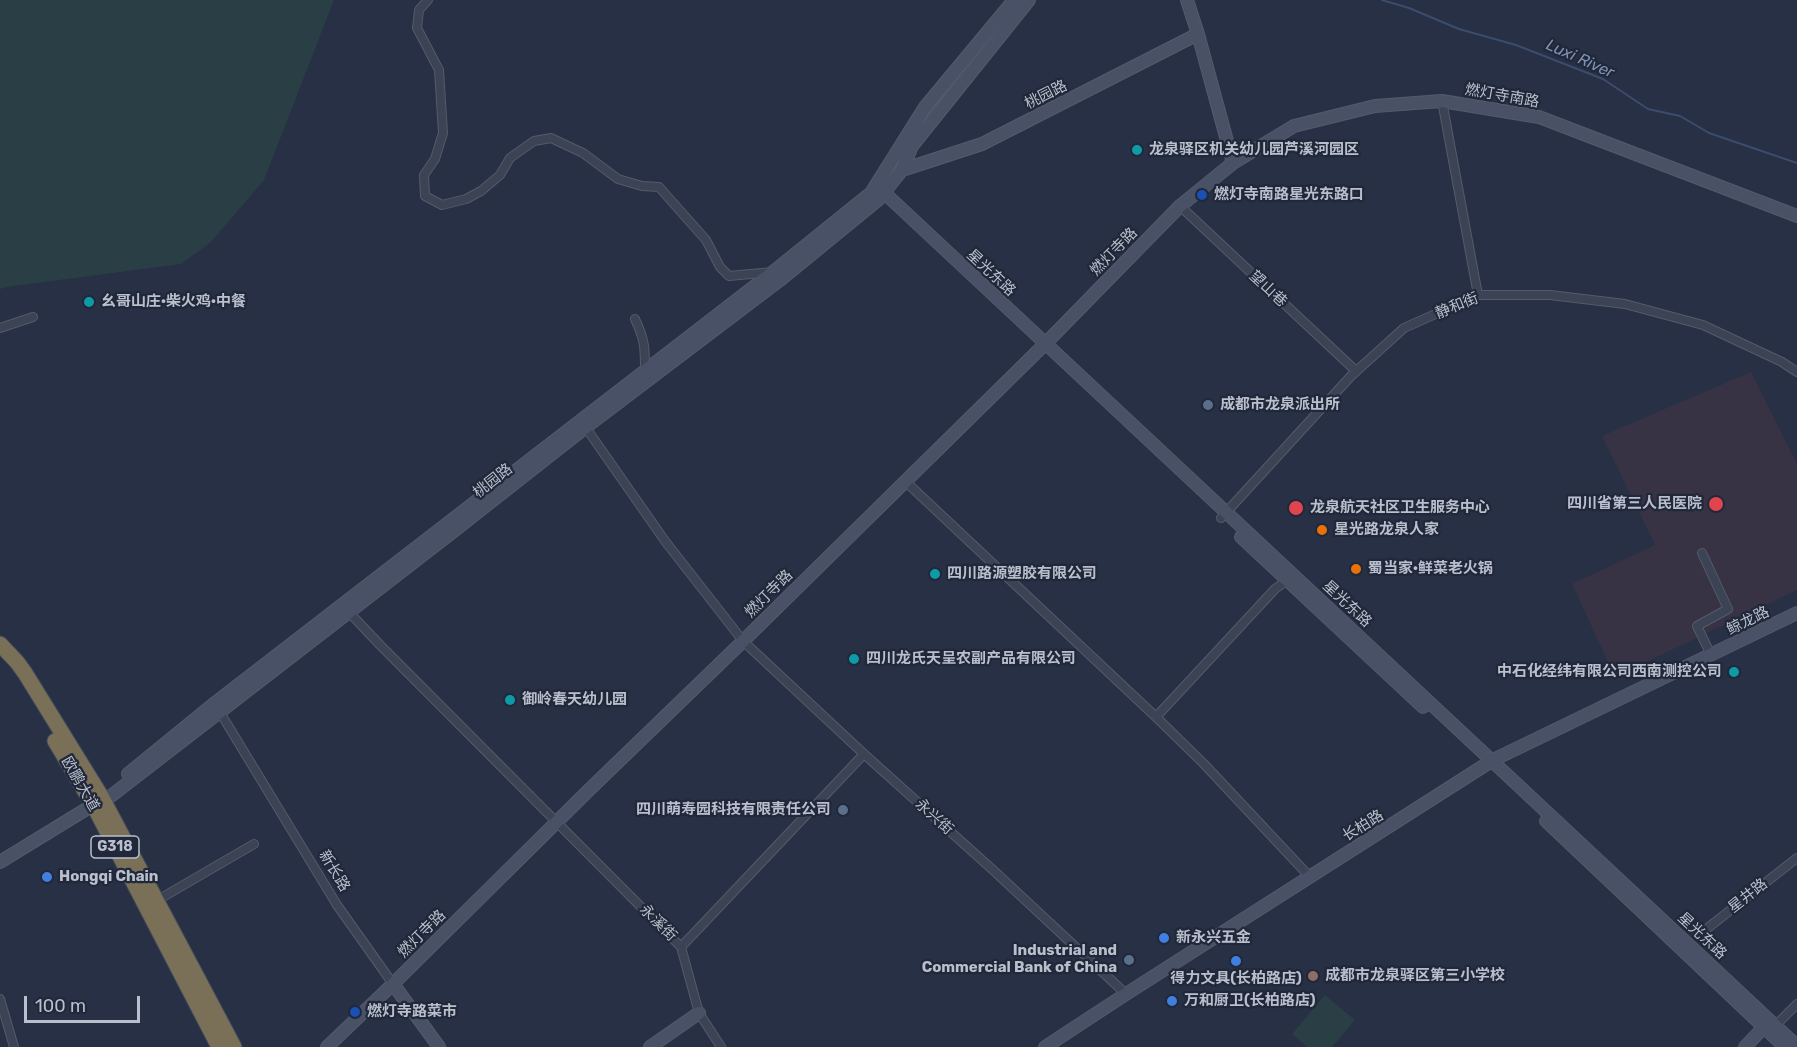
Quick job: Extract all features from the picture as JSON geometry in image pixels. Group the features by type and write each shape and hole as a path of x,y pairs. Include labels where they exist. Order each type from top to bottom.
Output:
{"highway":[{"name":"G318","path":"0,644 25,673 97,802"},
{"name":"欧鹏大道","path":"0,655 15,673 97,802 156,901 234,1047"},
{"name":"欧鹏大道","path":"97,802 219,1047"}],"street":[{"path":"428,0 419,10 417,28 439,70 443,133 435,159 424,175 425,196 442,205 466,199 482,191 501,175 510,158 534,141 551,138 583,153 618,179 642,186 659,187 706,240 720,267 729,276 773,272"},
{"path":"583,424 645,371 878,192 925,107 1014,0"},
{"name":"桃园路","path":"902,170 912,146 1029,0"},
{"path":"1187,0 1233,163"},
{"name":"桃园路","path":"0,862 97,802 583,424 780,280 902,170 982,144 1198,34"},
{"path":"1442,101 1478,295"},
{"name":"燃灯寺南路","path":"1233,163 1294,126 1375,106 1442,101 1539,117 1797,216"},
{"name":"燃灯寺路","path":"327,1047 743,641 1042,346 1180,206 1233,163"},
{"name":"星光东路","path":"878,192 1490,762 1769,1027 1785,1047"},
{"name":"望山巷","path":"1180,206 1356,372"},
{"name":"静和街","path":"1223,515 1356,372 1404,328 1478,295 1550,295 1625,304 1703,325 1782,362 1797,372"},
{"path":"0,328 33,317"},
{"path":"635,319 645,346 645,371"},
{"name":"永兴街","path":"583,424 665,541 743,641 1126,994"},
{"path":"905,481 1156,717 1204,764 1310,877"},
{"name":"星光东路","path":"1223,515 1286,581 1490,762"},
{"path":"1702,553 1728,609 1697,626 1711,655"},
{"path":"1156,717 1275,589 1286,581"},
{"name":"永溪街","path":"346,609 681,946 699,1013 721,1047"},
{"name":"鲸龙路","path":"1711,655 1797,613"},
{"name":"长柏路","path":"1045,1047 1490,762 1711,655"},
{"name":"新长路","path":"218,708 337,905 438,1047"},
{"path":"681,946 864,754"},
{"path":"156,901 254,844"},
{"name":"星井路","path":"1700,934 1797,858"},
{"path":"0,999 14,1047"},
{"path":"1745,1047 1797,1004"},
{"path":"650,1047 699,1013"},
{"name":"星光东路","path":"1769,1027 1797,1046"}],"shaded area":[{"name":"四川省第三人民医院","path":"1751,372 1797,464 1797,590 1615,677 1572,584 1655,545 1602,436"}],"green space":[{"path":"0,0 334,0 264,180 211,242 181,264 0,289"},
{"path":"1325,995 1355,1020 1332,1047 1307,1047 1292,1034"}],"waterway":[{"name":"Luxi River","path":"1382,0 1409,8 1459,29 1516,45 1603,79 1648,109 1680,116 1709,133 1797,163"}],"place":[{"name":"龙泉驿区机关幼儿园芦溪河园区","path":"1137,150"},
{"name":"燃灯寺南路星光东路口","path":"1202,195"},
{"name":"幺哥山庄·柴火鸡·中餐","path":"89,302"},
{"name":"成都市龙泉派出所","path":"1208,405"},
{"name":"四川省第三人民医院","path":"1716,504"},
{"name":"龙泉航天社区卫生服务中心","path":"1296,508"},
{"name":"星光路龙泉人家","path":"1322,530"},
{"name":"蜀当家·鲜菜老火锅","path":"1356,569"},
{"name":"四川路源塑胶有限公司","path":"935,574"},
{"name":"四川龙氏天呈农副产品有限公司","path":"854,659"},
{"name":"中石化经纬有限公司西南测控公司","path":"1734,672"},
{"name":"御岭春天幼儿园","path":"510,700"},
{"name":"四川萌寿园科技有限责任公司","path":"843,810"},
{"name":"Hongqi Chain","path":"47,877"},
{"name":"新永兴五金","path":"1164,938"},
{"name":"Industrial and Commercial Bank of China","path":"1129,960"},
{"name":"得力文具(长柏路店)","path":"1236,961"},
{"name":"成都市龙泉驿区第三小学校","path":"1313,976"},
{"name":"万和厨卫(长柏路店)","path":"1172,1001"},
{"name":"燃灯寺路菜市","path":"355,1012"}]}
